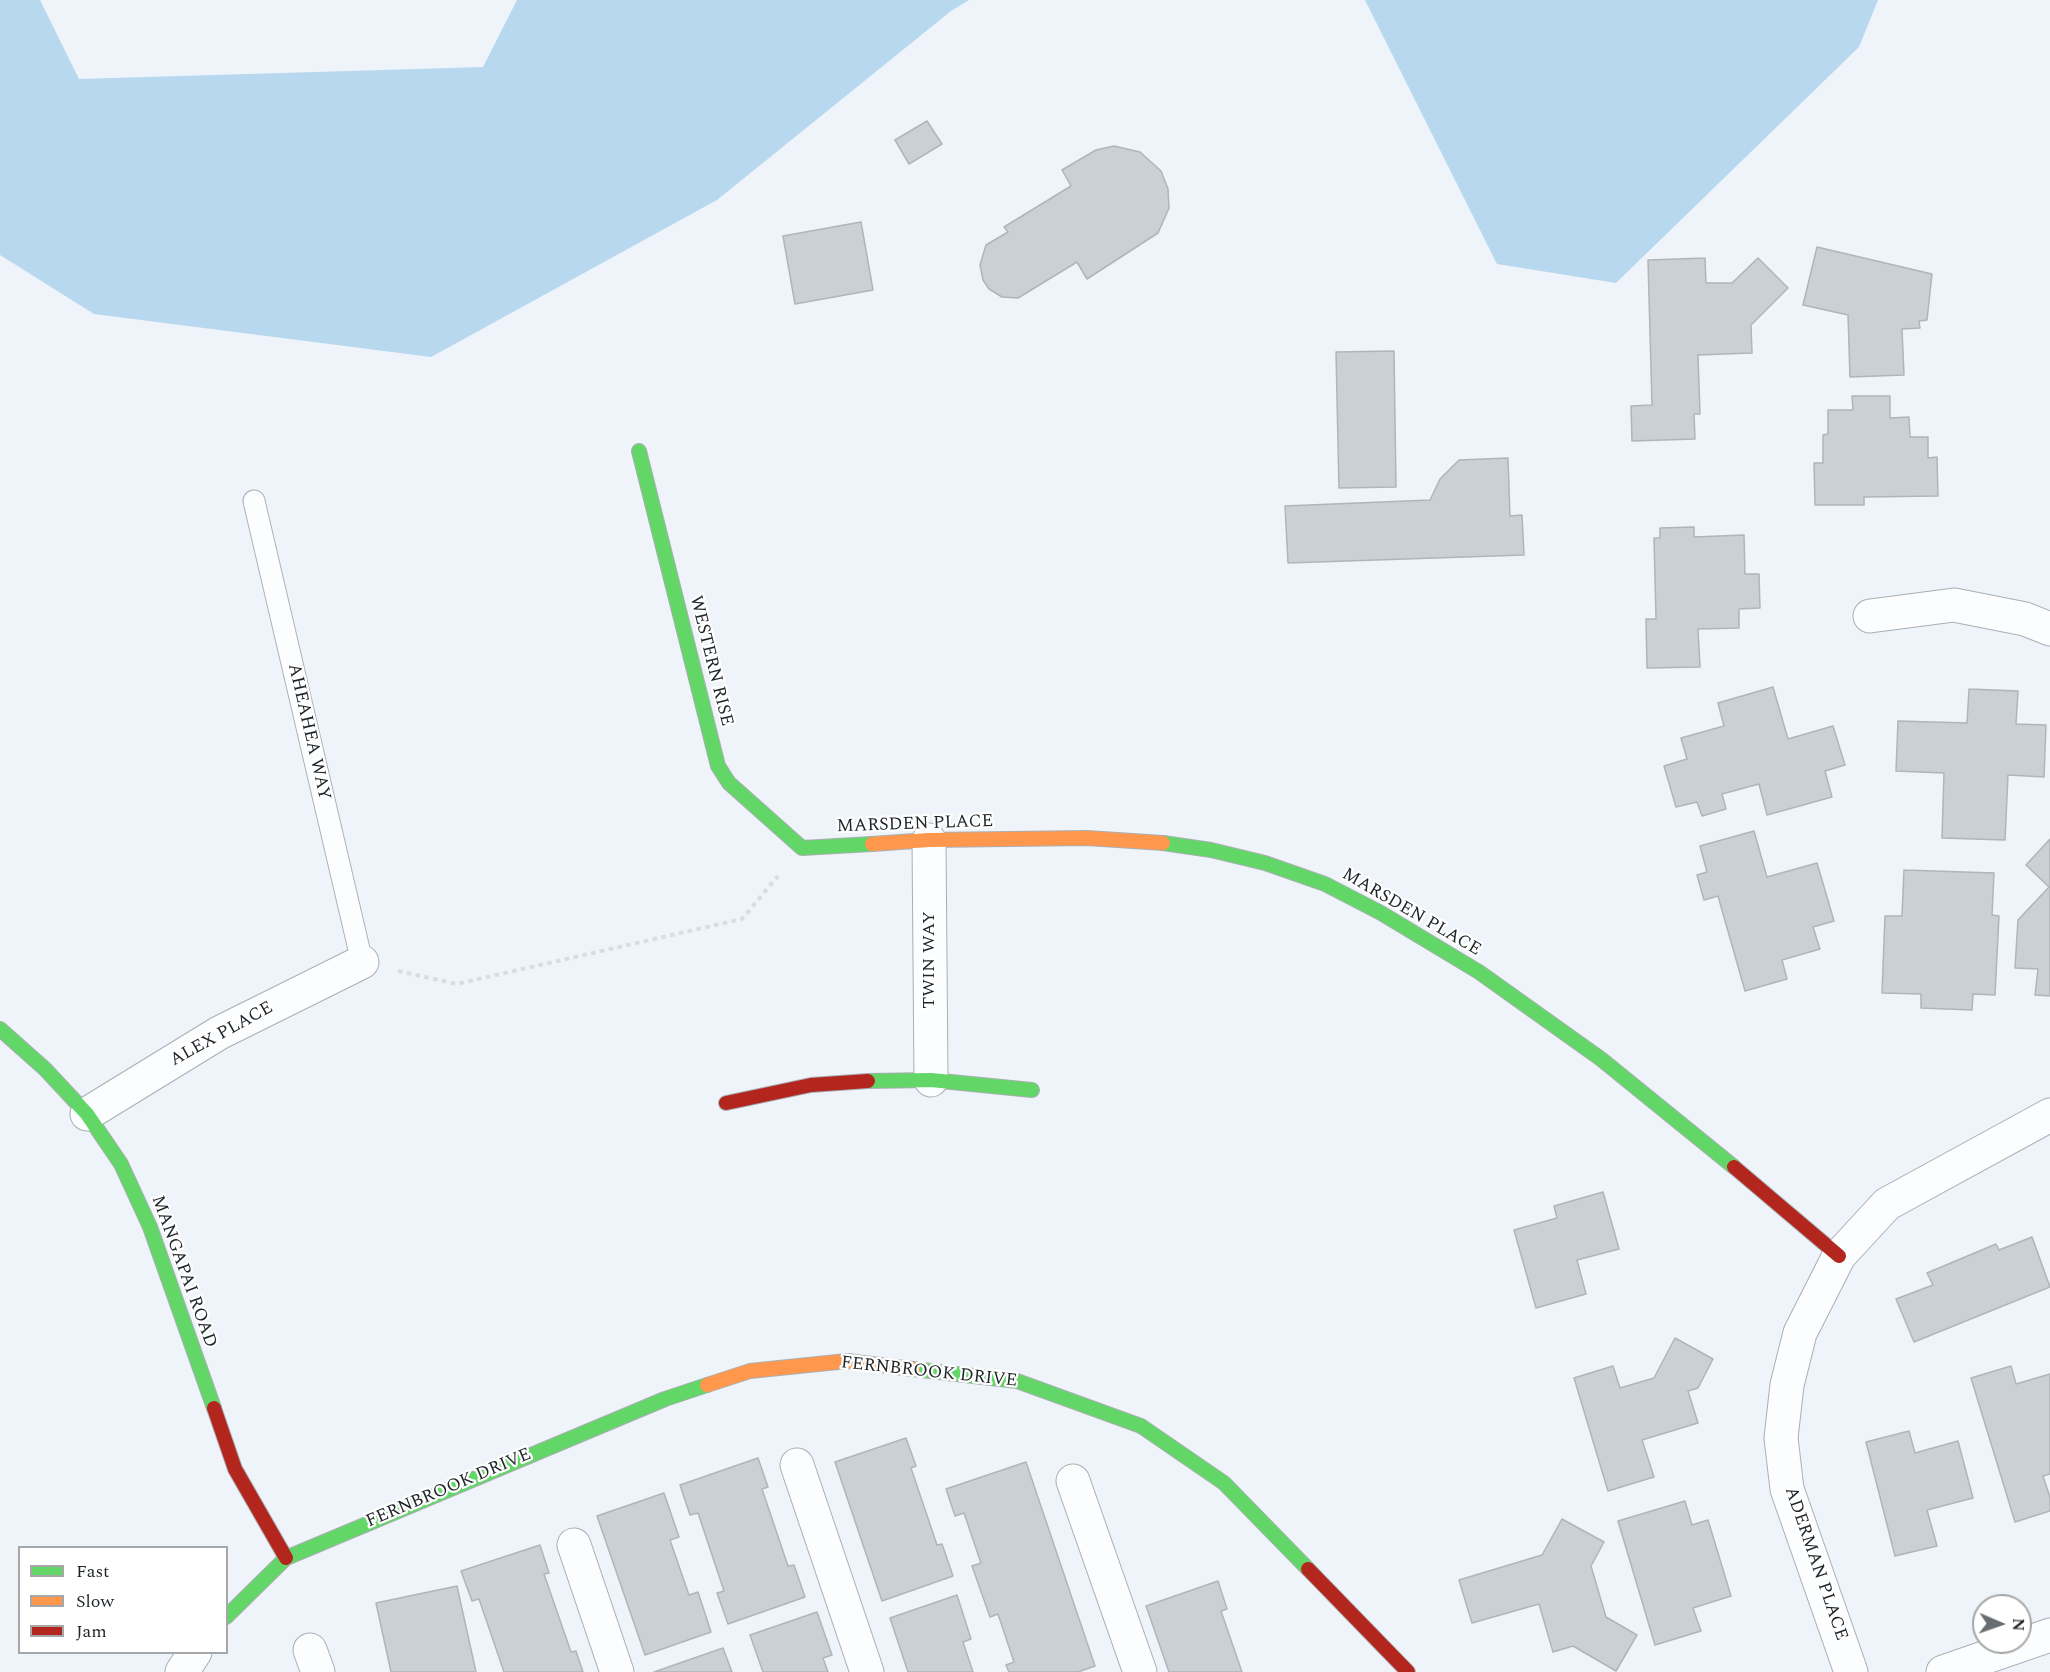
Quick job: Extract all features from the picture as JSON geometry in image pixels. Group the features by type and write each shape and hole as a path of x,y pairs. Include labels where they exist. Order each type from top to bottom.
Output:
{"street":[{"name":"WESTERN RISE","path":"639,451 717,766 729,783 802,848"},
{"path":"1870,616 1953,605 2025,619 2050,629"},
{"name":"MARSDEN PLACE","path":"802,848 929,840 1087,838 1156,842 1265,863 1325,884 1381,913 1479,972 1591,1052 1701,1139 1839,1256"},
{"name":"TWIN WAY","path":"929,840 931,1080"},
{"name":"ALEX PLACE","path":"87,1114 219,1033 362,962"},
{"name":"MANGAPAI ROAD","path":"0,1029 45,1069 87,1114 121,1164 150,1227 235,1469 286,1558"},
{"path":"726,1103 811,1084 931,1080 1032,1090"},
{"name":"ADERMAN PLACE","path":"1851,1672 1787,1489 1781,1438 1787,1385 1800,1333 1839,1256 1887,1204 2050,1115"},
{"name":"FERNBROOK DRIVE","path":"228,1615 286,1558 665,1399 750,1371 847,1361 1017,1381 1141,1426 1224,1483 1408,1672"},
{"path":"797,1465 867,1672"},
{"path":"1073,1481 1140,1672"},
{"path":"574,1545 617,1672"},
{"path":"1943,1672 2050,1635"},
{"path":"182,1672 194,1654"}],"lane":[{"name":"AHEAHEA WAY","path":"254,501 362,962"}],"path":[{"path":"362,962 457,984 742,919 802,848"}],"shaded area":[{"path":"0,0 40,0 79,79 483,67 517,0 969,0 951,11 717,200 431,357 94,314 0,255"},
{"path":"1365,0 1878,0 1859,47 1616,283 1497,264"}],"building":[{"path":"927,121 942,144 909,164 895,140"},
{"path":"1114,146 1140,152 1161,171 1168,189 1169,208 1158,233 1087,279 1077,262 1018,298 1002,297 989,289 983,280 980,265 986,245 1008,232 1004,227 1071,186 1062,170 1096,150"},
{"path":"861,222 873,290 795,304 783,236"},
{"path":"1817,247 1932,274 1927,320 1919,321 1920,328 1902,329 1904,375 1850,377 1848,315 1803,305"},
{"path":"1705,258 1706,283 1732,283 1758,258 1788,288 1751,325 1752,353 1698,355 1700,414 1694,414 1695,439 1632,441 1631,406 1652,405 1648,260"},
{"path":"1394,351 1396,487 1339,488 1336,352"},
{"path":"1852,396 1890,396 1890,418 1909,417 1910,437 1928,437 1928,458 1937,457 1938,496 1864,497 1864,505 1815,505 1814,463 1823,463 1823,435 1828,434 1828,410 1853,410"},
{"path":"1508,458 1510,516 1522,515 1524,555 1288,563 1285,506 1430,500 1440,479 1459,460"},
{"path":"1694,527 1694,537 1744,535 1745,574 1759,574 1760,608 1739,609 1739,628 1698,629 1700,667 1647,668 1646,619 1656,619 1654,538 1660,538 1660,528"},
{"path":"1773,687 1788,739 1833,726 1845,765 1825,771 1832,797 1767,815 1759,784 1722,794 1726,809 1702,816 1697,802 1676,807 1664,766 1687,759 1681,738 1724,726 1718,703"},
{"path":"1969,689 2018,691 2016,724 2046,725 2044,777 2008,775 2005,840 1942,838 1944,773 1896,771 1898,721 1967,723"},
{"path":"1754,831 1767,877 1817,863 1834,921 1813,927 1820,949 1782,960 1787,979 1745,991 1718,896 1704,900 1697,875 1707,872 1700,846"},
{"path":"2050,839 2050,996 2035,995 2038,969 2015,968 2018,920 2049,887 2026,865"},
{"path":"1904,870 1994,873 1992,915 1999,916 1995,995 1973,994 1972,1010 1921,1008 1921,994 1882,993 1885,916 1902,916"},
{"path":"1603,1192 1619,1249 1577,1260 1586,1294 1536,1308 1514,1230 1557,1218 1554,1206"},
{"path":"2032,1237 2050,1287 1914,1342 1896,1299 1933,1285 1927,1273 1996,1244 1999,1250"},
{"path":"1675,1338 1713,1359 1698,1388 1688,1391 1698,1423 1642,1440 1654,1477 1608,1491 1574,1378 1613,1366 1620,1388 1654,1378"},
{"path":"2011,1366 2016,1384 2050,1374 2050,1474 2043,1476 2050,1497 2050,1511 2015,1522 1971,1378"},
{"path":"1909,1431 1915,1453 1958,1441 1973,1498 1927,1510 1937,1546 1895,1556 1866,1442"},
{"path":"906,1438 916,1466 911,1468 937,1545 942,1544 953,1576 882,1601 835,1462"},
{"path":"758,1458 768,1487 762,1489 788,1566 794,1565 805,1597 728,1624 717,1593 724,1591 698,1513 690,1515 680,1485"},
{"path":"1026,1462 1095,1666 1078,1672 1009,1672 1006,1665 1014,1662 998,1614 990,1617 972,1566 981,1563 964,1513 955,1516 946,1489"},
{"path":"664,1493 679,1537 670,1540 689,1595 698,1592 711,1632 645,1655 597,1516"},
{"path":"1685,1501 1692,1525 1708,1520 1731,1596 1693,1608 1701,1631 1655,1645 1618,1521"},
{"path":"1562,1519 1604,1542 1591,1566 1606,1617 1637,1635 1616,1671 1573,1646 1553,1652 1539,1604 1472,1623 1459,1580 1542,1555"},
{"path":"540,1545 549,1573 544,1574 571,1652 576,1651 583,1672 504,1672 479,1599 472,1601 461,1571"},
{"path":"1218,1581 1227,1609 1221,1611 1242,1672 1169,1672 1146,1606"},
{"path":"457,1586 476,1672 391,1672 376,1603"},
{"path":"957,1595 971,1639 963,1642 973,1672 908,1672 890,1618"},
{"path":"817,1612 832,1655 823,1658 828,1672 763,1672 750,1635"},
{"path":"723,1648 732,1672 654,1672"}],"traffic: fast":[{"path":"639,451 718,766 729,783 802,848 872,844"},
{"path":"1163,843 1211,850 1265,863 1325,884 1381,913 1479,972 1601,1059 1734,1167"},
{"path":"0,1029 45,1069 87,1114 121,1164 150,1227 214,1408"},
{"path":"868,1081 931,1080 1032,1090"},
{"path":"913,1369 1017,1381 1141,1426 1224,1483 1308,1569"},
{"path":"228,1615 286,1558 665,1399 707,1385"}],"traffic: slow":[{"path":"872,844 929,840 1087,838 1163,843"},
{"path":"707,1385 750,1371 847,1361 913,1369"}],"traffic: jam":[{"path":"726,1103 811,1085 868,1081"},
{"path":"1734,1167 1839,1256"},
{"path":"214,1408 235,1469 286,1558"},
{"path":"1308,1569 1408,1672"}]}
